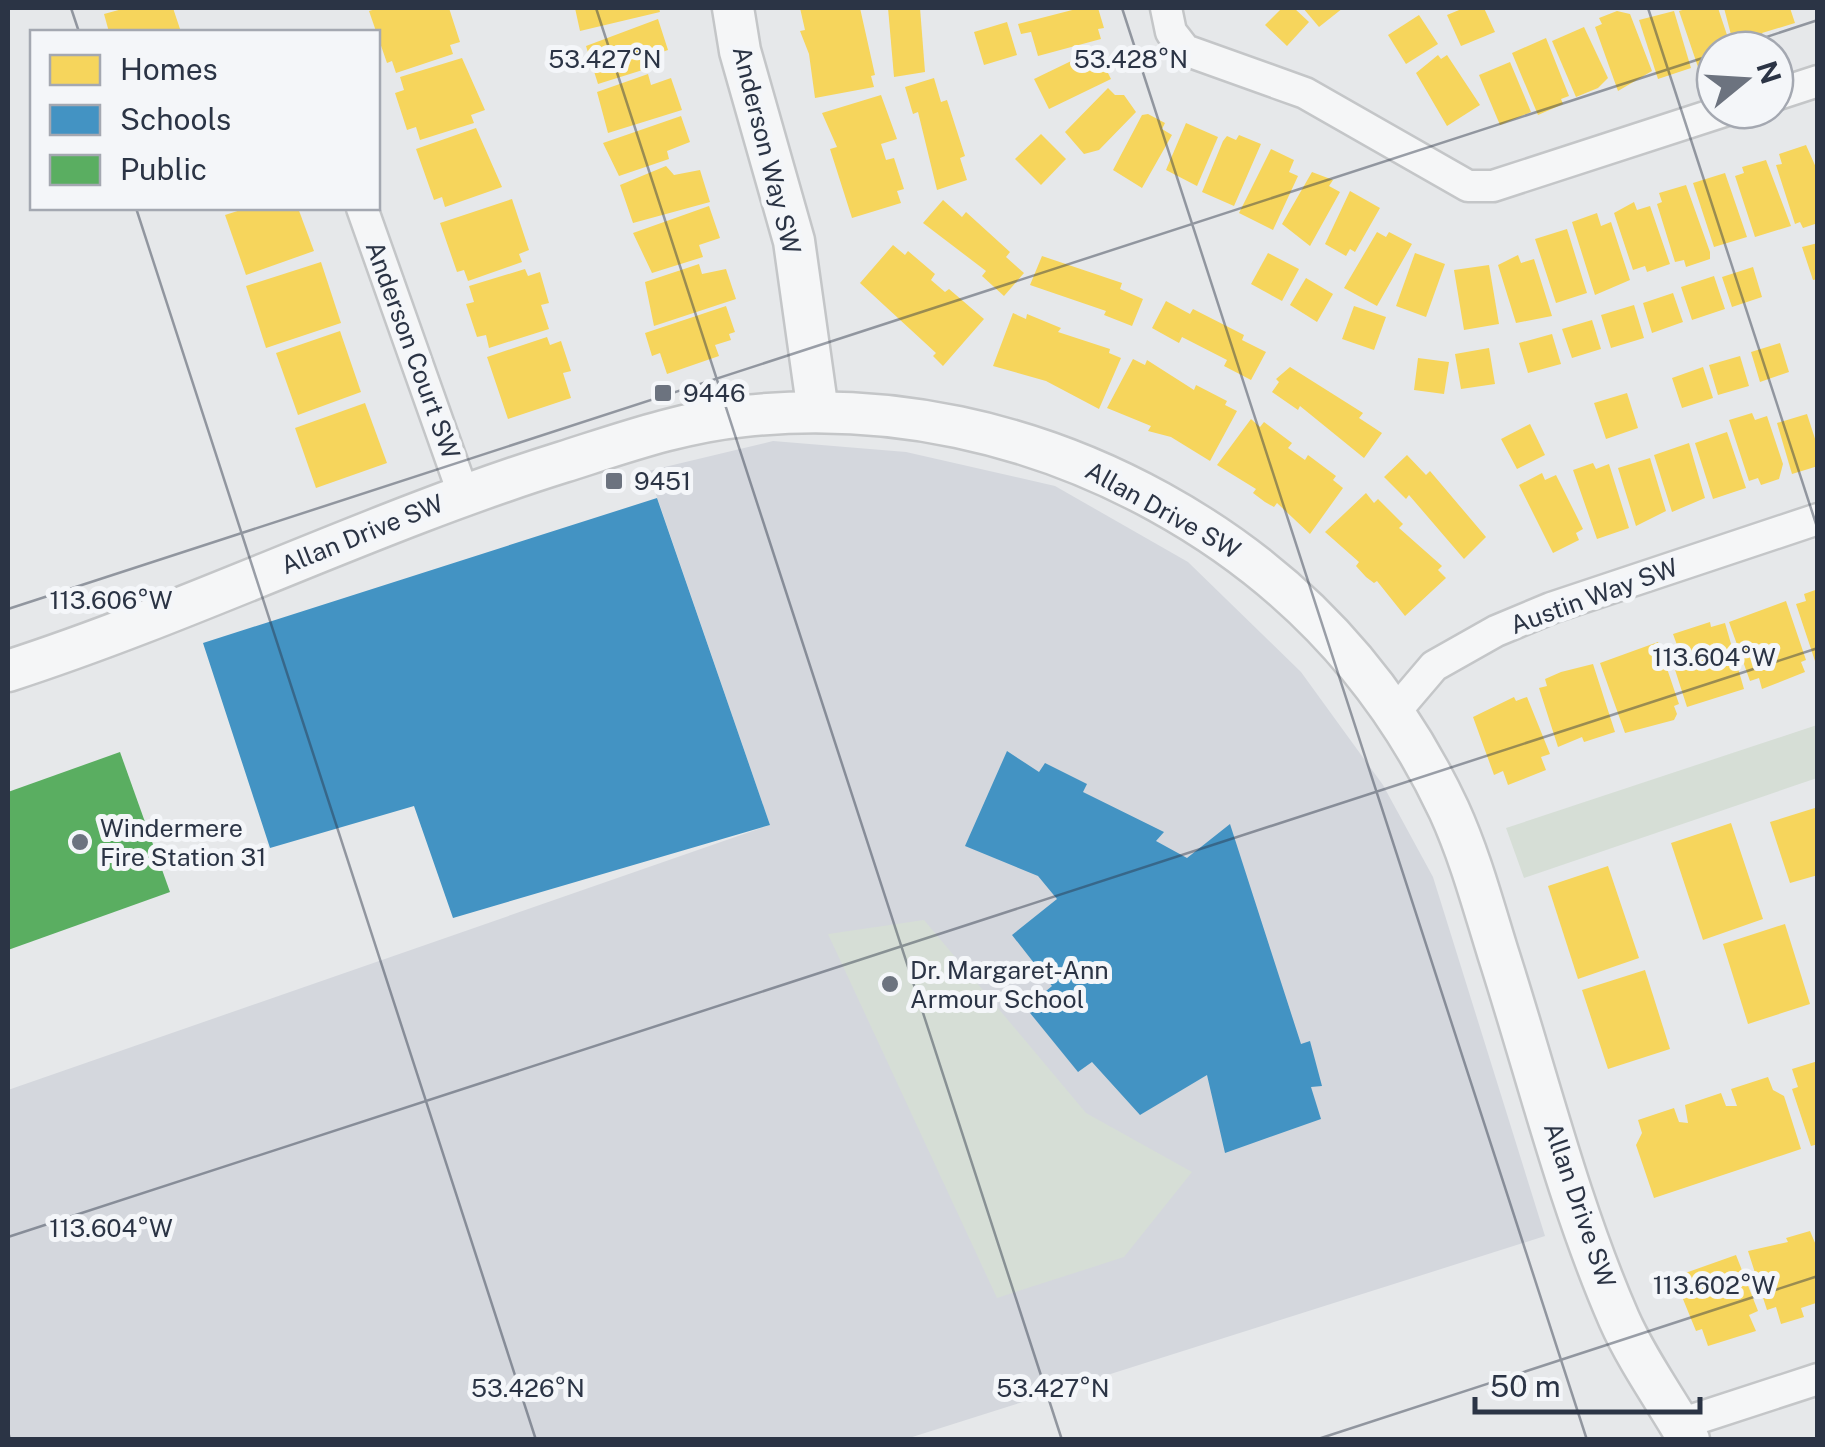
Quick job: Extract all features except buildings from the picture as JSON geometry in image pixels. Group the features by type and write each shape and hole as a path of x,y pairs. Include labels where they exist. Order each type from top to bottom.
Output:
{"street":[{"name":"Anderson Way SW","path":"733,8 740,51 794,241 818,412"},
{"path":"1166,8 1171,32 1185,50 1305,92 1468,186 1493,186 1695,120"},
{"name":"Anderson Court SW","path":"363,210 464,493"},
{"name":"Allan Drive SW","path":"8,672 85,646 464,493 683,424 818,412 960,426 998,434 1108,474 1207,528 1292,594 1355,659 1394,714 1450,813 1473,872 1579,1209 1620,1322 1685,1432"},
{"name":"Austin Way SW","path":"1394,714 1434,666 1496,631 1551,608 1818,518"},
{"path":"1685,1432 1818,1379"}],"shaded area":[{"name":"Dr. Margaret-Ann Armour School","path":"773,441 906,452 1055,486 1188,562 1301,672 1383,785 1433,877 1545,1236 906,1439 8,1439 8,1090 770,825 648,471"},
{"path":"1817,725 1817,778 1524,878 1506,828"},
{"path":"924,920 1086,1113 1192,1172 1124,1257 997,1298 828,934"}],"place":[{"name":"9446","path":"663,393"},
{"name":"9451","path":"614,481"},
{"name":"Windermere Fire Station 31","path":"80,842"},
{"name":"Dr. Margaret-Ann Armour School","path":"890,984"}]}
